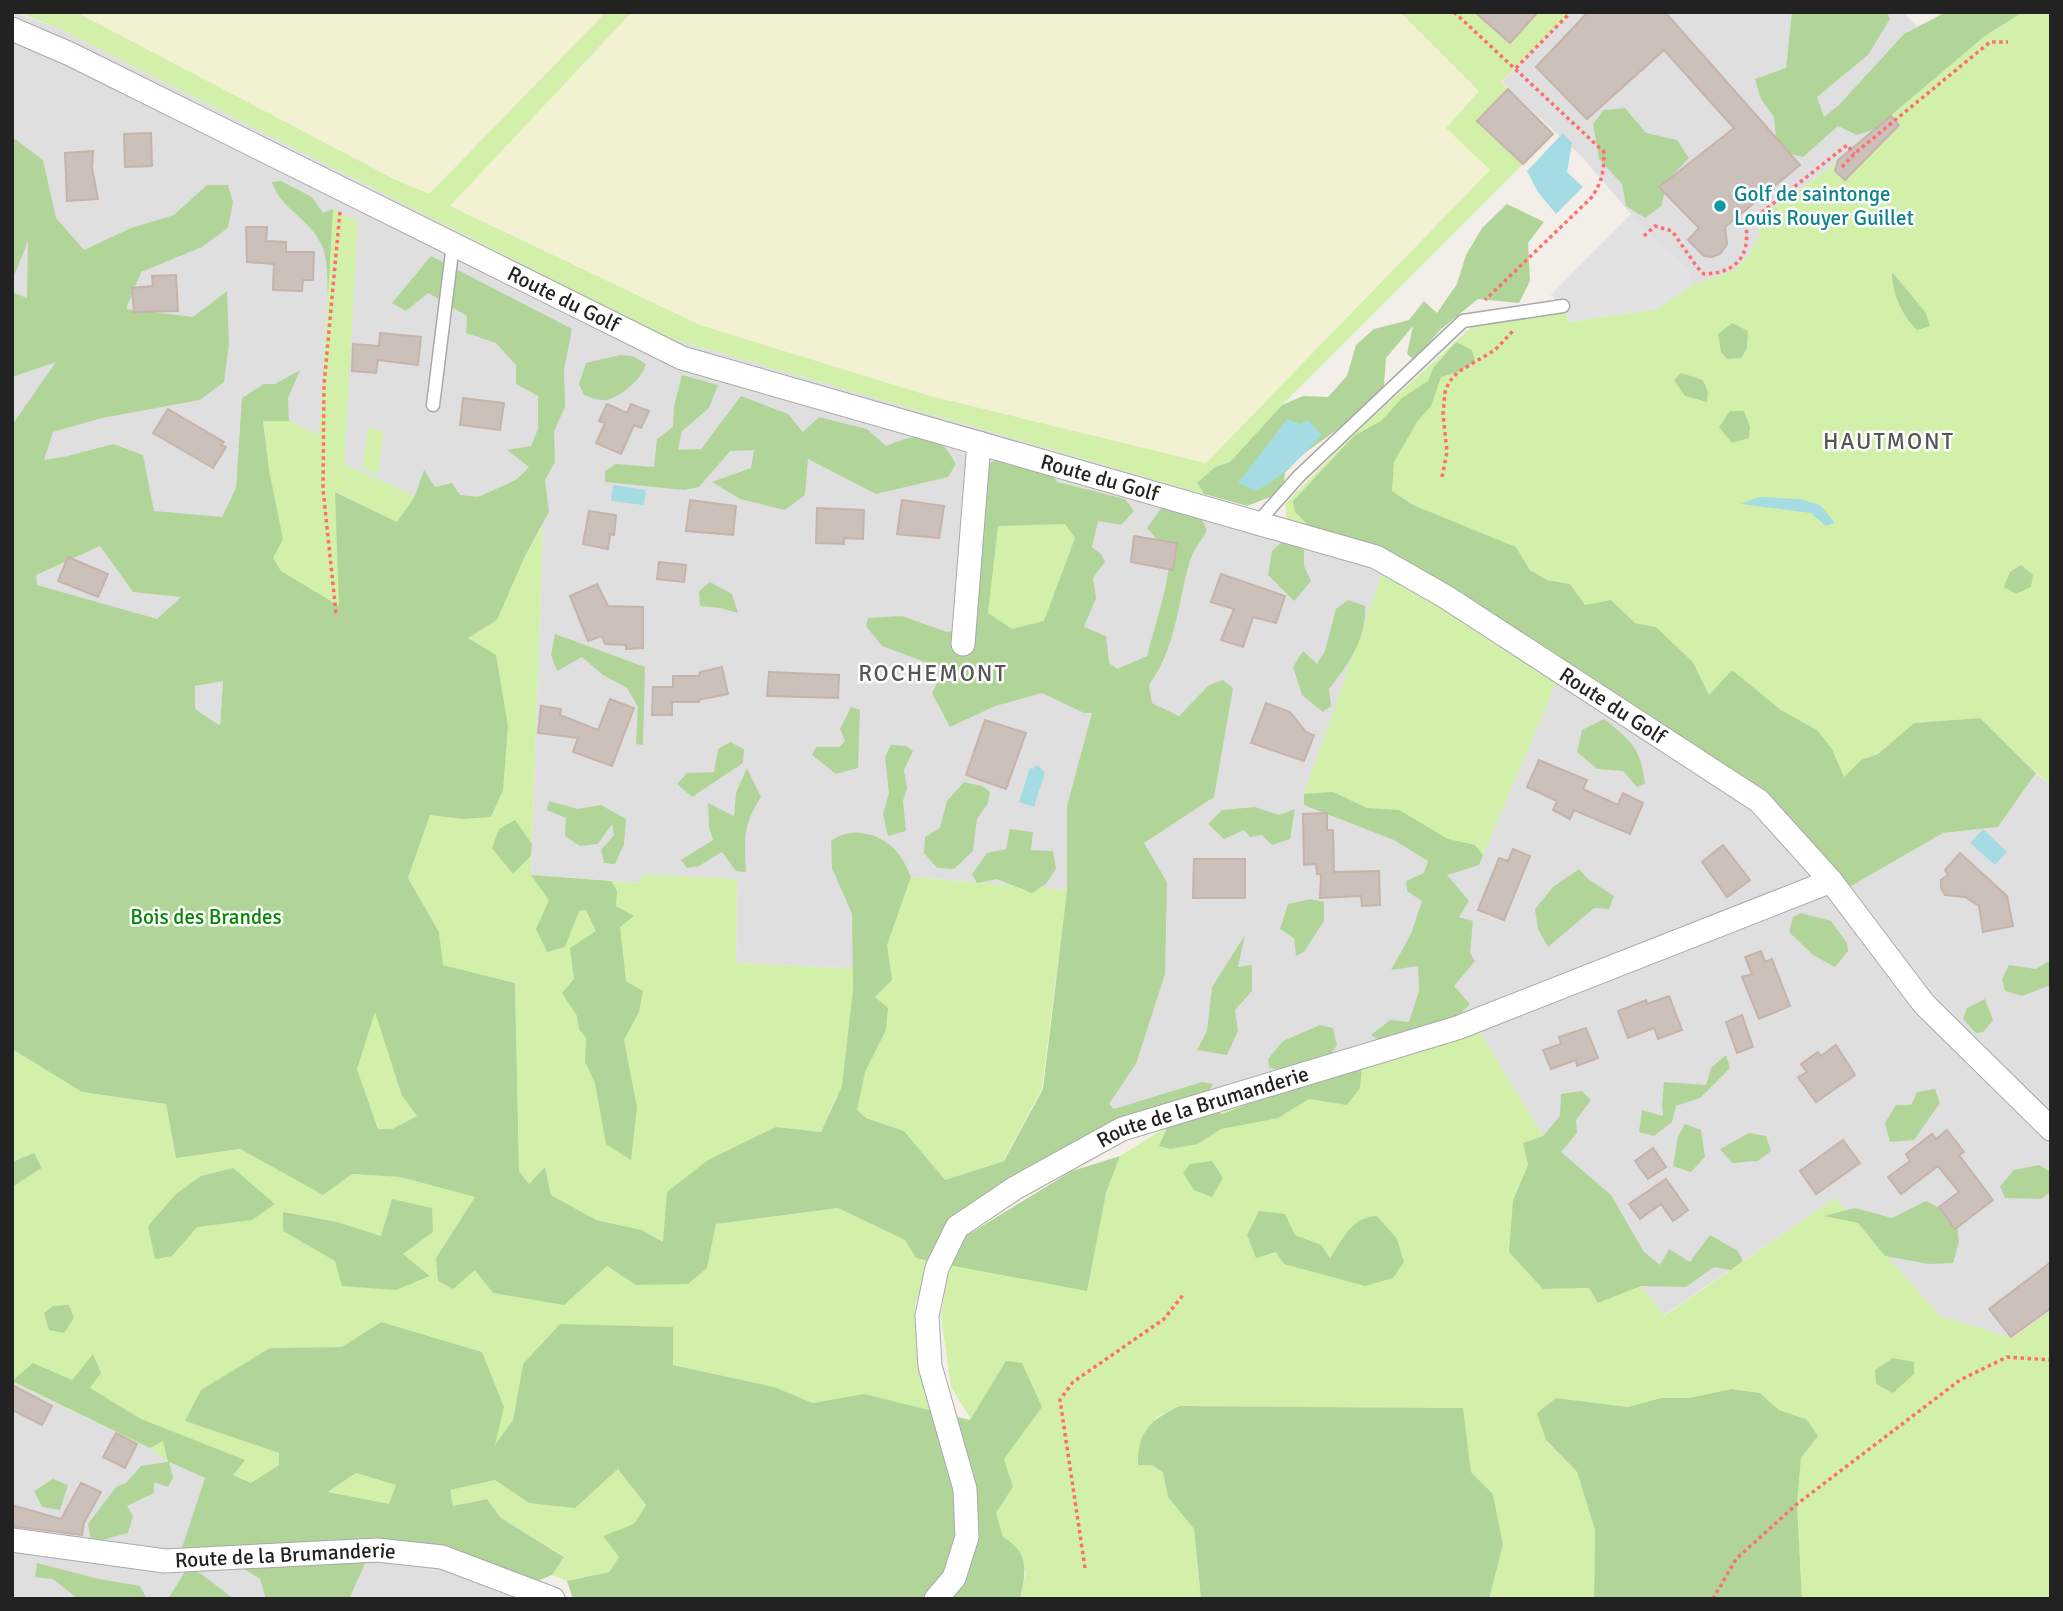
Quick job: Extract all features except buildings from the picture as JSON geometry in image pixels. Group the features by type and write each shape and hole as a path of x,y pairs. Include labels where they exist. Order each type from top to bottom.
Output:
{"street":[{"name":"Route du Golf","path":"12,29 70,54 681,358 1376,557 1446,597 1759,801 1831,881 1924,1004 2051,1129"},
{"path":"964,644 979,443"},
{"name":"Route de la Brumanderie","path":"936,1599 954,1577 967,1538 965,1489 930,1366 927,1316 937,1268 957,1227 1015,1188 1122,1129 1457,1028 1831,881"},
{"name":"Route de la Brumanderie","path":"12,1540 165,1561 391,1551 442,1557 553,1599"}],"lane":[{"path":"433,405 453,244"},
{"path":"1258,522 1300,476 1463,321 1563,306"}],"path":[{"path":"1454,12 1604,152 1604,172 1599,187 1591,198 1463,321"},
{"path":"1515,69 1571,12"},
{"path":"1842,167 1854,154 1990,42 2008,42"},
{"path":"1644,236 1656,226 1672,231 1704,274 1717,274 1733,267 1742,258 1748,239 1746,225 1847,145 1854,154"},
{"path":"335,613 323,489 324,385 342,189"},
{"path":"1442,477 1447,452 1443,414 1449,382 1458,372 1495,349 1516,328 1525,311"},
{"path":"1085,1568 1060,1400 1073,1382 1164,1319 1183,1295"},
{"path":"1713,1599 1736,1559 1797,1504 1960,1380 2007,1357 2051,1360"}],"shaded area":[{"path":"12,12 58,28 663,336 1204,494 1200,506 1386,562 1305,794 1479,865 1561,671 1759,801 1839,893 1943,833 1998,827 2036,773 2051,786 2051,1311 2012,1338 1940,1316 1835,1198 1663,1316 1543,1136 1480,1033 1362,1065 1121,1115 1108,1104 1136,1064 1167,882 1144,843 1214,797 1209,685 1179,716 1152,703 1067,806 1067,890 865,873 866,969 736,963 737,879 642,875 642,883 531,875 543,525 237,470 220,726 82,633 12,603"},
{"path":"1571,12 1903,12 1917,27 1904,34 1857,135 1875,129 1828,169 1761,217 1759,236 1749,255 1735,270 1693,285 1657,309 1564,305 1551,295 1631,214 1582,157 1502,82"},
{"path":"1631,215 1690,271 1693,285 1657,309 1569,322 1563,306 1551,295"},
{"path":"12,1382 150,1448 168,1462 205,1478 179,1560 442,1557 524,1599 12,1599"}],"green space":[{"path":"17,12 76,12 396,180 429,194 606,12 632,12 450,206 700,325 930,396 1206,463 1490,170 1446,128 1479,91 1400,12 1571,12 1501,82 1553,134 1282,405 1230,462 1215,467 1197,483 1204,494 663,336 58,28"},
{"path":"76,12 606,12 429,194 396,180"},
{"path":"632,12 1400,12 1480,91 1490,170 1206,463 930,396 700,325 449,205"},
{"path":"1792,12 1887,12 1890,19 1868,55 1817,97 1824,117 1839,105 1904,34 1946,12 2023,12 1985,36 1875,129 1857,135 1838,126 1803,157 1791,154 1776,137 1774,117 1761,99 1755,79 1786,68"},
{"path":"2023,12 2051,12 2051,786 1980,718 1914,723 1878,754 1861,760 1844,777 1832,749 1817,730 1781,710 1732,671 1709,696 1693,662 1656,627 1635,623 1611,600 1585,606 1570,584 1547,580 1530,570 1516,547 1489,537 1376,557 1295,525 1286,517 1286,503 1354,434 1473,326 1525,311 1563,306 1569,322 1657,309 1693,285 1735,270 1749,255 1759,236 1761,217 1828,169 1985,36"},
{"path":"1625,108 1646,133 1677,140 1689,158 1668,180 1661,206 1645,218 1626,206 1622,184 1599,159 1593,124 1604,110"},
{"name":"Bois des Brandes","path":"15,139 43,160 56,218 84,250 131,228 174,215 207,185 228,185 233,202 228,228 202,247 141,272 126,309 193,317 227,291 229,344 224,382 200,400 102,418 53,432 44,460 113,444 143,455 154,511 222,517 236,488 242,398 264,384 275,384 300,370 288,398 289,421 263,421 269,470 283,539 273,558 281,571 339,606 335,492 397,522 415,496 424,470 435,487 452,483 460,495 478,497 516,480 529,467 507,450 531,446 538,429 538,396 516,384 516,365 496,343 466,333 467,316 428,293 406,311 392,303 431,256 572,329 564,370 565,407 554,431 555,462 545,480 549,512 524,558 497,620 468,638 496,655 508,726 503,790 491,817 462,819 430,815 408,878 439,932 443,965 515,983 519,1171 529,1184 545,1167 551,1195 596,1220 642,1230 663,1242 667,1192 708,1160 776,1127 821,1132 842,1086 853,990 852,914 832,868 831,841 839,836 858,833 877,837 894,848 911,877 887,945 892,980 875,997 888,1008 886,1030 865,1072 857,1110 866,1118 904,1131 945,1180 1004,1161 1043,1089 1067,890 1067,806 1092,713 1084,713 1042,693 995,706 950,727 932,693 944,669 882,646 866,626 868,618 902,616 947,632 975,628 963,491 985,467 1000,458 1019,460 1050,470 1057,482 1125,499 1134,511 1121,525 1098,521 1092,547 1101,554 1105,562 1093,578 1096,598 1084,627 1106,636 1109,663 1117,669 1147,656 1165,590 1171,556 1147,528 1163,506 1199,514 1207,530 1190,560 1175,627 1165,656 1149,685 1152,703 1179,716 1209,685 1223,680 1233,688 1214,797 1144,843 1167,882 1165,974 1136,1064 1109,1104 1114,1109 1202,1082 1213,1084 1207,1096 975,1221 933,1262 916,1258 905,1240 838,1208 716,1224 707,1268 688,1284 636,1285 607,1266 564,1305 493,1293 475,1270 453,1289 438,1281 436,1258 475,1197 400,1177 352,1174 323,1195 240,1149 176,1158 166,1104 82,1092 12,1049 12,425 56,362 12,377 12,292 27,298 28,241 12,281 12,142","holes":["1065,524 1075,538 1044,621 1012,629 988,613 998,526","100,546 133,592 181,597 157,619 37,585 36,575","223,681 220,725 195,709 195,686","375,1012 402,1096 417,1116 392,1129 378,1129 357,1069"]},
{"path":"281,181 312,197 323,213 333,209 328,295 322,246 317,236 281,199 272,182"},
{"path":"1507,204 1544,222 1528,243 1530,281 1519,303 1478,299 1440,330 1414,360 1407,354 1413,326 1386,358 1384,386 1342,426 1302,455 1285,473 1283,492 1247,506 1204,494 1197,483 1215,467 1230,462 1282,405 1303,396 1328,397 1347,376 1356,345 1374,329 1409,320 1424,301 1437,313 1457,284 1466,255 1482,228"},
{"path":"333,209 358,222 344,464 415,496 397,522 336,492 340,607 280,571 273,558 269,470 263,421 289,421 319,435"},
{"path":"1892,272 1926,313 1930,326 1917,330 1907,318 1896,296"},
{"path":"1732,323 1748,331 1747,348 1741,358 1727,359 1721,352 1718,334"},
{"path":"1456,342 1472,350 1475,362 1458,372 1441,377 1431,406 1417,422 1394,462 1392,491 1413,505 1516,547 1530,570 1547,580 1570,584 1585,605 1611,600 1635,623 1656,627 1693,662 1709,695 1732,670 1781,710 1817,730 1832,749 1844,777 1861,760 1878,754 1914,723 1980,718 2036,773 1998,827 1943,833 1839,893 1759,801 1591,691 1316,533 1295,512 1293,501 1355,435 1381,421 1402,398 1428,381 1433,368"},
{"path":"620,355 633,356 646,364 636,381 618,395 606,400 584,395 579,384 586,363"},
{"path":"1681,373 1703,380 1708,392 1707,402 1685,396 1674,380"},
{"path":"682,375 718,385 709,408 682,431 678,450 701,449 741,396 788,414 803,432 819,417 867,429 886,446 918,436 934,439 942,444 956,464 948,477 876,494 808,459 805,495 785,510 740,499 712,482 751,468 754,450 730,451 699,487 684,490 605,482 605,471 616,464 654,467 657,439 673,427 674,406"},
{"path":"1730,411 1744,411 1750,427 1749,438 1732,443 1719,427"},
{"path":"369,427 384,432 377,475 362,466"},
{"path":"987,463 1097,492 1058,649 975,637"},
{"path":"543,525 531,875 641,883 642,874 737,879 736,963 865,969 864,873 1067,890 1042,1089 1003,1161 945,1180 904,1131 866,1118 837,1095 821,1132 776,1127 663,1242 642,1230 596,1220 551,1195 545,1168 529,1184 519,1171 515,983 442,965 439,932 408,878 430,814 462,819 468,638 524,558"},
{"path":"1283,541 1304,545 1304,566 1311,581 1294,601 1268,575 1272,551"},
{"path":"1386,562 1561,671 1479,865 1304,794"},
{"path":"2021,565 2033,575 2031,587 2016,594 2004,587 2010,572"},
{"path":"710,582 732,594 738,613 700,606 699,591"},
{"path":"1348,600 1365,606 1363,629 1349,661 1329,689 1331,706 1323,712 1302,695 1293,667 1303,651 1317,664 1325,651 1336,609"},
{"path":"555,634 645,667 643,745 636,744 638,707 627,688 603,675 582,657 557,671 551,655"},
{"path":"851,707 860,710 858,768 836,774 812,755 816,747 839,747 845,741 840,729"},
{"path":"1604,719 1622,734 1638,754 1645,784 1637,787 1623,771 1597,769 1577,752 1582,730"},
{"path":"730,742 744,749 743,763 692,797 677,784 687,773 714,772 718,749"},
{"path":"891,745 906,746 913,751 904,770 907,788 903,801 906,831 888,836 883,814 889,793 885,757"},
{"path":"747,768 761,797 746,833 746,872 736,871 722,852 699,866 687,868 681,860 713,840 709,827 708,803 734,816 736,793"},
{"path":"964,782 982,786 990,792 988,803 977,819 973,851 954,869 937,868 924,853 925,837 940,828 947,801"},
{"path":"1333,792 1367,808 1399,810 1448,839 1475,845 1483,855 1479,865 1447,875 1469,901 1459,917 1473,921 1470,953 1475,961 1454,986 1470,1004 1453,1021 1385,1044 1371,1035 1390,1020 1409,1022 1419,991 1418,966 1391,970 1411,934 1422,901 1407,891 1406,881 1424,873 1428,861 1394,840 1304,805 1304,794"},
{"path":"549,801 578,809 601,805 626,819 624,844 615,864 604,863 601,850 614,835 612,824 598,844 580,846 565,836 566,818 547,810"},
{"path":"1255,807 1279,815 1295,809 1290,839 1272,845 1262,835 1250,837 1244,830 1224,839 1208,824 1222,810"},
{"path":"515,820 532,844 531,856 513,874 492,848 499,829"},
{"path":"1010,829 1033,832 1031,850 1053,851 1056,869 1046,884 1032,893 997,879 977,883 972,874 987,853 1006,849"},
{"path":"1579,869 1588,879 1614,896 1609,909 1594,908 1548,947 1538,929 1535,909 1553,887"},
{"path":"531,875 611,881 617,891 616,906 634,916 620,927 626,981 643,991 639,1012 624,1040 637,1107 631,1160 606,1144 595,1083 585,1062 586,1038 579,1029 577,1016 562,993 574,979 570,948 596,931 586,910 579,911 565,947 547,952 536,929 549,900"},
{"path":"1311,899 1324,902 1324,921 1304,952 1296,956 1294,938 1280,929 1288,904"},
{"path":"1801,913 1831,921 1847,943 1848,951 1835,967 1813,955 1789,932 1793,917"},
{"path":"1245,935 1238,967 1252,965 1252,991 1235,1010 1238,1031 1227,1055 1197,1050 1207,1031 1212,987"},
{"path":"2049,961 2051,985 2022,996 2005,991 2002,979 2009,965 2036,969"},
{"path":"1985,999 1993,1020 1983,1032 1976,1033 1963,1019 1967,1008"},
{"path":"375,1010 402,1096 417,1116 392,1129 378,1129 357,1069"},
{"path":"1320,1025 1333,1028 1337,1045 1329,1057 1287,1073 1269,1067 1268,1059 1283,1041"},
{"path":"1480,1032 1543,1136 1523,1143 1528,1165 1513,1200 1543,1289 1590,1288 1598,1303 1641,1286 1664,1316 1835,1198 1940,1316 2012,1338 2051,1311 2051,1599 1802,1599 1797,1504 1801,1458 1817,1436 1806,1419 1779,1410 1760,1393 1732,1389 1689,1398 1661,1398 1628,1407 1556,1398 1546,1441 1577,1472 1595,1530 1594,1599 1489,1599 1503,1545 1493,1494 1471,1472 1462,1408 1180,1406 1156,1417 1138,1465 1152,1465 1163,1474 1168,1497 1194,1529 1201,1599 1020,1599 1026,1571 1003,1537 996,1513 1013,1487 951,1387 941,1316 949,1265 1106,1193 1120,1156 1168,1126 1362,1065"},
{"path":"12,1049 82,1092 166,1104 176,1158 240,1149 323,1195 351,1174 400,1177 475,1197 436,1258 475,1270 607,1266 637,1285 707,1268 716,1224 838,1208 905,1240 917,1258 933,1262 915,1304 917,1357 934,1411 864,1395 813,1403 774,1387 673,1365 673,1327 523,1364 513,1420 494,1448 381,1322 342,1347 270,1348 185,1421 279,1453 279,1465 251,1483 164,1441 168,1462 150,1448 12,1382 12,1187 42,1168 34,1153 12,1162"},
{"path":"1726,1055 1730,1068 1700,1098 1676,1106 1672,1122 1654,1136 1639,1132 1642,1110 1663,1116 1664,1082 1706,1085 1711,1068"},
{"path":"1362,1065 1360,1088 1347,1105 1309,1099 1278,1118 1221,1129 1198,1144 1170,1149 1159,1146 1168,1126 1208,1111 1223,1114"},
{"path":"1935,1089 1940,1103 1914,1140 1890,1142 1885,1123 1896,1105 1911,1105 1917,1092"},
{"path":"1582,1091 1591,1100 1576,1120 1577,1133 1561,1152 1611,1195 1644,1252 1660,1265 1669,1249 1690,1262 1710,1235 1738,1251 1743,1261 1731,1270 1714,1267 1686,1287 1641,1286 1598,1303 1589,1288 1543,1289 1509,1252 1513,1200 1528,1165 1523,1143 1543,1136 1560,1116 1561,1094"},
{"path":"1685,1124 1701,1130 1705,1157 1691,1172 1673,1166 1678,1136"},
{"path":"1749,1133 1766,1136 1771,1151 1758,1161 1732,1163 1720,1149"},
{"path":"34,1153 42,1168 12,1187 12,1162"},
{"path":"1120,1156 1106,1193 1087,1291 949,1265 966,1236 1072,1171"},
{"path":"1212,1161 1223,1178 1212,1197 1194,1190 1183,1173 1190,1164"},
{"path":"2039,1165 2051,1172 2051,1191 2041,1199 2005,1198 2000,1186 2014,1170"},
{"path":"233,1168 275,1204 252,1220 197,1227 172,1256 155,1259 148,1226 176,1194 201,1176"},
{"path":"392,1199 432,1208 433,1232 403,1254 430,1276 396,1290 342,1286 335,1261 283,1231 283,1212 337,1222 381,1236"},
{"path":"1926,1201 1956,1217 1959,1242 1953,1263 1929,1264 1885,1256 1858,1223 1824,1216 1855,1208 1892,1218"},
{"path":"1259,1211 1285,1214 1295,1235 1321,1245 1330,1258 1354,1225 1377,1216 1397,1239 1404,1262 1393,1278 1365,1286 1284,1264 1276,1252 1256,1258 1247,1235"},
{"path":"69,1305 74,1318 64,1333 49,1330 44,1313 53,1306"},
{"path":"381,1322 482,1352 504,1407 495,1445 513,1420 523,1364 560,1324 673,1327 673,1365 774,1387 813,1403 864,1394 970,1420 1006,1361 1022,1363 1042,1407 1004,1459 1013,1487 996,1513 1003,1537 1018,1550 1024,1564 1020,1599 573,1599 567,1581 609,1572 619,1557 603,1536 634,1524 646,1505 618,1469 575,1508 529,1503 495,1480 450,1490 453,1506 487,1499 501,1518 564,1557 552,1575 523,1587 371,1550 349,1599 266,1599 260,1579 226,1558 178,1560 205,1478 169,1462 173,1478 168,1487 154,1482 154,1493 127,1506 133,1516 128,1533 98,1541 91,1540 88,1524 116,1487 126,1483 141,1466 168,1462 163,1441 150,1448 12,1381 33,1363 72,1380 93,1354 101,1373 90,1388 141,1419 245,1460 233,1475 251,1483 279,1465 279,1453 185,1421 201,1390 270,1348 342,1347","holes":["356,1473 396,1485 389,1504 328,1492"]},
{"path":"1893,1358 1914,1362 1914,1374 1893,1393 1876,1384 1875,1370"},
{"path":"1732,1389 1760,1393 1779,1410 1806,1419 1818,1436 1801,1458 1797,1504 1802,1599 1594,1599 1595,1530 1577,1472 1546,1440 1537,1413 1556,1398 1628,1407 1661,1398 1689,1398"},
{"path":"1180,1406 1463,1408 1471,1472 1493,1494 1503,1545 1489,1599 1201,1599 1194,1529 1168,1497 1163,1473 1152,1465 1138,1465 1143,1435 1161,1416"},
{"path":"619,1469 646,1505 634,1524 604,1536 619,1557 609,1572 567,1581 552,1575 564,1556 501,1518 487,1499 453,1506 449,1490 495,1480 529,1503"},
{"path":"356,1473 397,1485 389,1505 327,1493"},
{"path":"53,1479 68,1485 60,1510 42,1507 34,1491"},
{"path":"37,1563 99,1579 140,1586 147,1599 78,1599 53,1579 35,1577"},
{"path":"186,1570 200,1573 234,1599 168,1599"}],"water":[{"path":"1563,133 1572,143 1567,172 1583,187 1556,214 1538,192 1527,171"},
{"path":"1287,419 1301,424 1308,420 1322,435 1291,466 1265,486 1255,491 1238,483"},
{"path":"613,485 646,490 644,505 611,501"},
{"path":"1759,497 1800,499 1820,505 1835,523 1826,526 1811,513 1741,504"},
{"path":"1035,765 1045,773 1034,807 1019,802 1030,768 1033,769"},
{"path":"1983,829 2007,852 1995,865 1970,843"}],"place":[{"name":"Golf de saintonge Louis Rouyer Guillet","path":"1720,206"}],"district":[{"name":"HAUTMONT","path":"1889,441"},
{"name":"ROCHEMONT","path":"933,673"}]}
